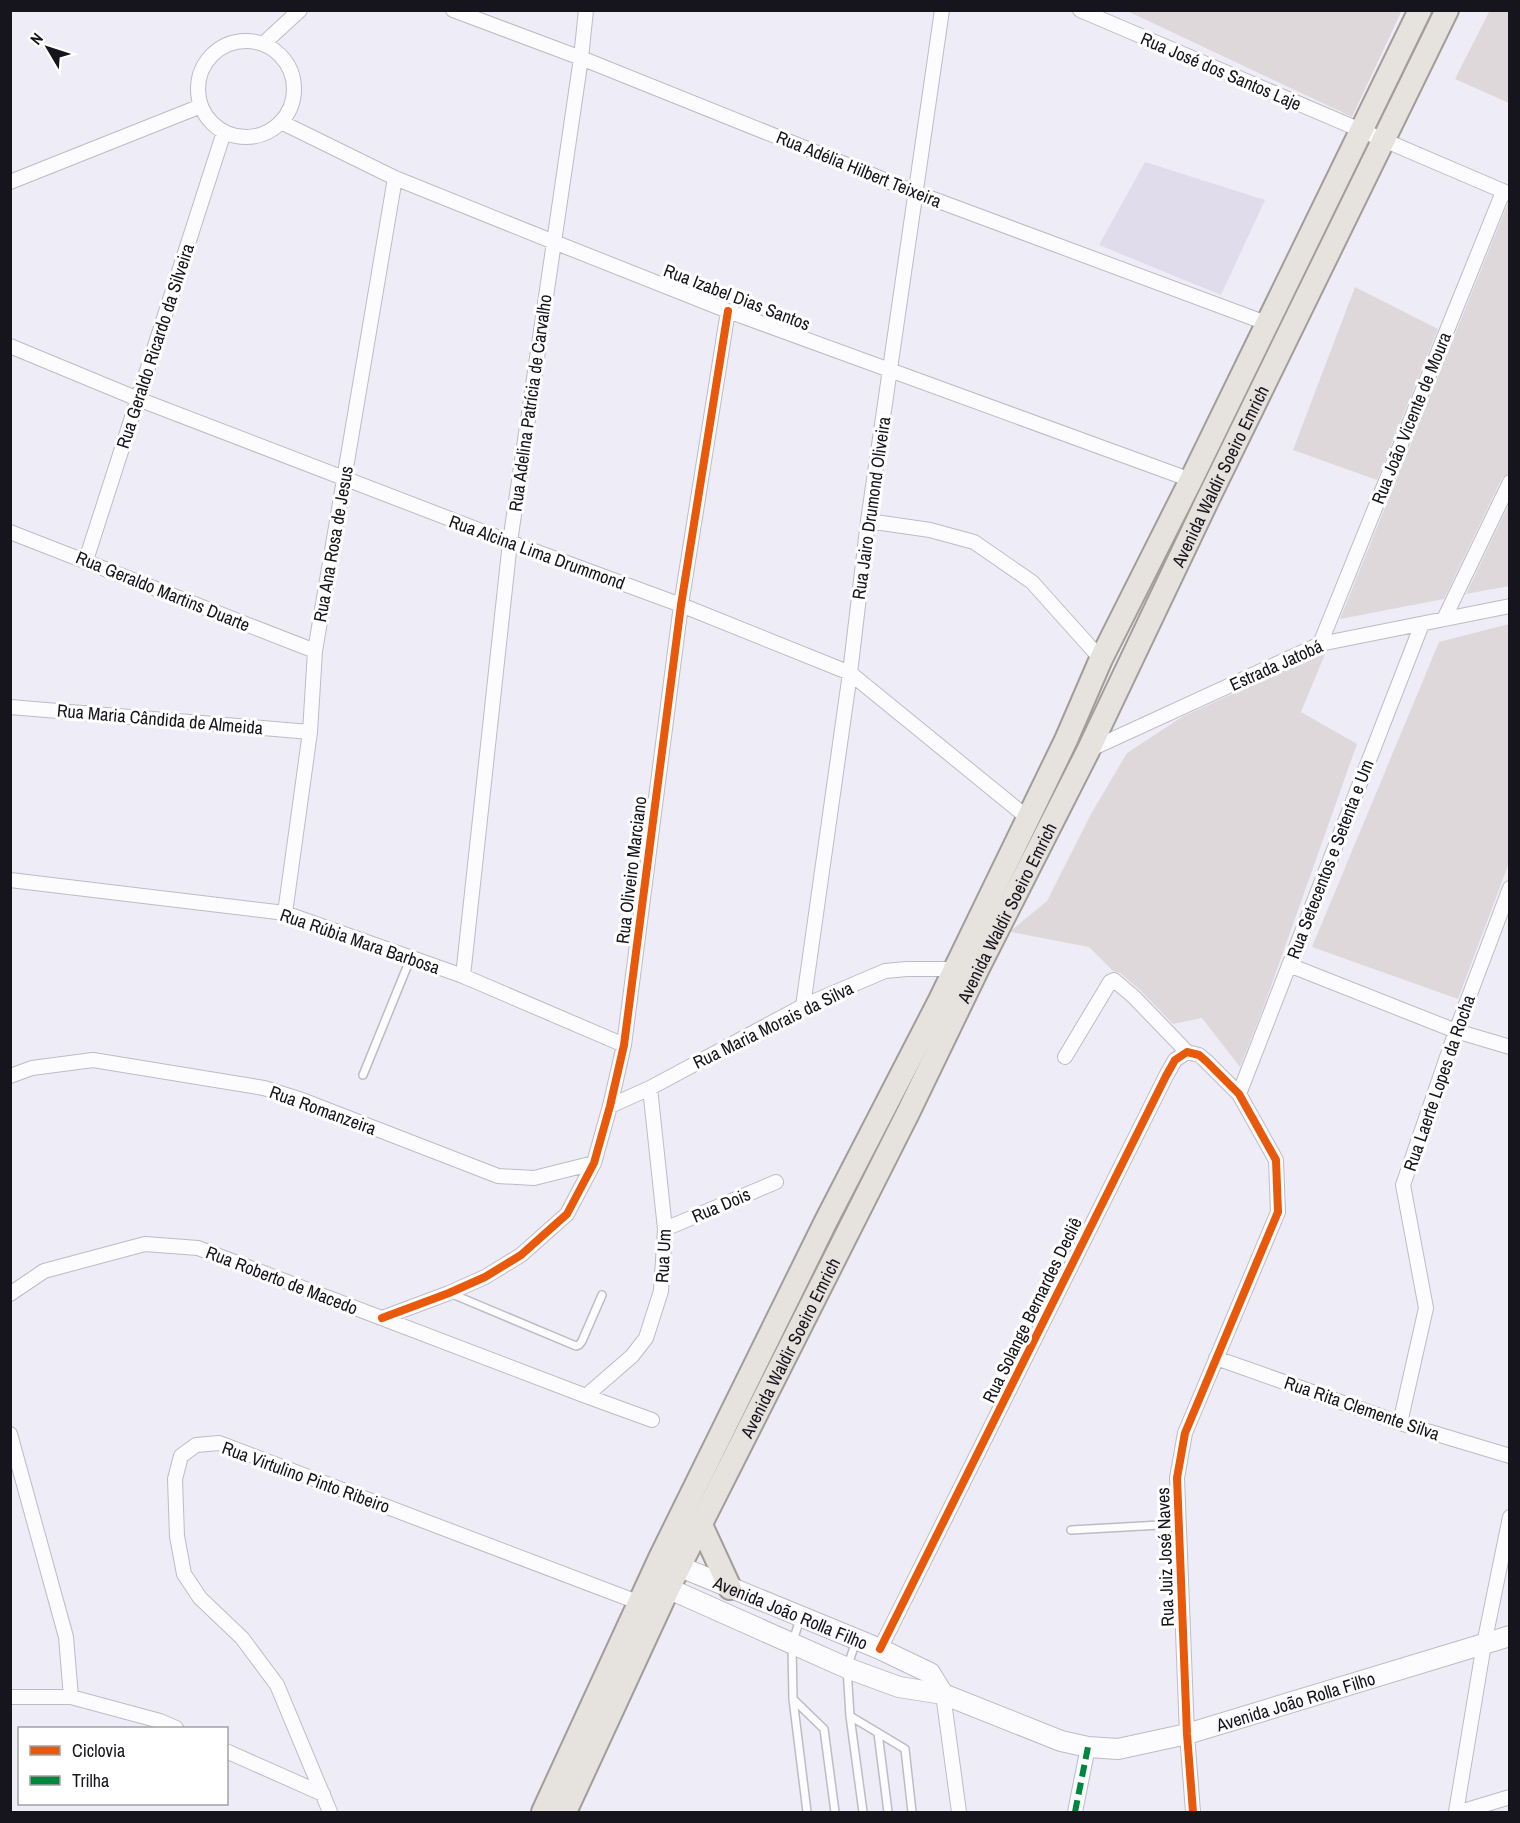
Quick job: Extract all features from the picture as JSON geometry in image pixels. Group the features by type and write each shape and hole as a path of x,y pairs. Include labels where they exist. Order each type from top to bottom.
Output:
{"main road":[{"name":"Avenida Waldir Soeiro Emrich","path":"565,1812 659,1585 826,1221 955,969 1066,740 1101,659 1191,480 1420,10"},
{"name":"Avenida Waldir Soeiro Emrich","path":"670,1563 701,1525 908,1113 978,968 1088,751 1218,477 1447,10"},
{"path":"701,1525 730,1588"},
{"name":"Avenida Waldir Soeiro Emrich","path":"543,1812 639,1603 659,1585"}],"street":[{"path":"263,44 300,10"},
{"name":"Rua Adélia Hilbert Teixeira","path":"453,10 581,58 917,193 1266,323"},
{"name":"Rua Adelina Patrícia de Carvalho","path":"463,976 510,543 581,58 586,10"},
{"name":"Rua Jairo Drumond Oliveira","path":"803,1006 850,673 868,520 942,10"},
{"name":"Rua José dos Santos Laje","path":"1080,10 1506,193"},
{"path":"248,41 263,44 282,58 293,78 294,94 290,109 281,122 269,132 254,137 239,137 224,132 210,121 201,106 198,90 201,75 208,62 219,51 232,44 248,41"},
{"path":"10,182 201,106"},
{"name":"Rua Izabel Dias Santos","path":"281,122 395,178 728,311 1191,480"},
{"name":"Rua Geraldo Ricardo da Silveira","path":"86,560 224,132"},
{"name":"Rua Ana Rosa de Jesus","path":"285,913 310,732 315,651 395,178"},
{"name":"Rua João Vicente de Moura","path":"1320,644 1506,193"},
{"name":"Rua Oliveiro Marciano","path":"382,1318 485,1277 521,1255 567,1214 594,1163 624,1045 681,605 728,311"},
{"name":"Rua Alcina Lima Drummond","path":"10,346 138,399 510,543 681,605 850,673 1028,819"},
{"path":"1444,619 1509,482"},
{"path":"868,520 930,530 974,542 1032,582 1101,659"},
{"name":"Rua Geraldo Martins Duarte","path":"10,532 315,651"},
{"name":"Estrada Jatobá","path":"1088,751 1320,644 1509,606"},
{"name":"Rua Setecentos e Setenta e Um","path":"1239,1094 1422,624"},
{"name":"Rua Maria Cândida de Almeida","path":"10,707 310,732"},
{"name":"Rua Rúbia Mara Barbosa","path":"10,880 285,913 463,976 624,1045"},
{"name":"Rua Laerte Lopes da Rocha","path":"1400,1423 1426,1308 1404,1185 1456,1031 1509,888"},
{"path":"1289,964 1456,1031 1509,1047"},
{"name":"Rua Maria Morais da Silva","path":"610,1106 650,1088 803,1006 885,971 978,968"},
{"path":"1065,1057 1110,982 1114,980 1134,997 1187,1052 1199,1055 1206,1060 1239,1094"},
{"name":"Rua Solange Bernardes Decliê","path":"880,1649 1174,1060 1187,1052"},
{"name":"Rua Romanzeira","path":"10,1076 32,1068 93,1060 264,1088 302,1100 498,1176 534,1178 594,1163"},
{"name":"Rua Um","path":"586,1396 632,1356 646,1338 661,1291 665,1229 650,1088"},
{"name":"Rua Juiz José Naves","path":"1193,1812 1187,1734 1177,1478 1185,1433 1278,1212 1276,1160 1239,1094"},
{"name":"Rua Dois","path":"665,1229 776,1182"},
{"name":"Rua Roberto de Macedo","path":"10,1294 44,1271 145,1244 198,1248 652,1420"},
{"name":"Rua Rita Clemente Silva","path":"1216,1358 1400,1423 1509,1456"},
{"path":"10,1434 66,1637 70,1697"},
{"name":"Rua Virtulino Pinto Ribeiro","path":"330,1812 277,1685 242,1638 200,1598 184,1574 177,1536 175,1479 181,1456 196,1445 219,1443 639,1603"},
{"path":"1509,1517 1484,1644 1458,1812 1509,1797"},
{"name":"Avenida João Rolla Filho","path":"670,1563 880,1649 930,1673 943,1694"},
{"name":"Avenida João Rolla Filho","path":"659,1585 847,1668 899,1687 943,1694 1061,1741 1118,1749 1187,1734 1509,1636"},
{"path":"943,1694 959,1812"},
{"path":"10,1697 70,1697 174,1727"},
{"path":"1075,1812 1088,1746"},
{"path":"228,1752 323,1794"}],"lane":[{"path":"363,1075 411,957"},
{"path":"449,1293 576,1346 579,1346 582,1341 602,1295"},
{"path":"1071,1530 1178,1524"},
{"path":"801,1617 792,1644 793,1699 807,1812"},
{"path":"856,1641 847,1668 850,1716 863,1812"},
{"path":"793,1699 824,1729 835,1812"},
{"path":"850,1716 905,1749 912,1812"},
{"path":"878,1733 888,1812"}],"shaded area":[{"path":"1145,162 1265,200 1221,295 1099,245"}],"building":[{"path":"1125,10 1402,10 1352,117"},
{"path":"1490,10 1509,10 1509,103 1455,79"},
{"path":"1508,203 1509,473 1502,478 1444,599 1340,619"},
{"path":"1355,287 1438,329 1377,480 1293,450"},
{"path":"1509,504 1509,586 1466,594"},
{"path":"1509,624 1509,863 1458,999 1312,947 1439,642"},
{"path":"1325,654 1301,712 1357,744 1240,1067 1202,1018 1173,1024 1140,990 1120,973 1113,971 1089,947 1011,932 1047,901 1091,814 1127,753 1182,717 1304,661"}],"marked path":[{"path":"1075,1812 1088,1747"}],"cycle path":[{"path":"382,1318 485,1277 521,1255 567,1214 594,1163 624,1045 681,605 728,311"},
{"path":"880,1649 1166,1076 1175,1060 1187,1052 1199,1055 1239,1094 1276,1160 1278,1212 1185,1433 1177,1478 1187,1734 1193,1812"}]}
